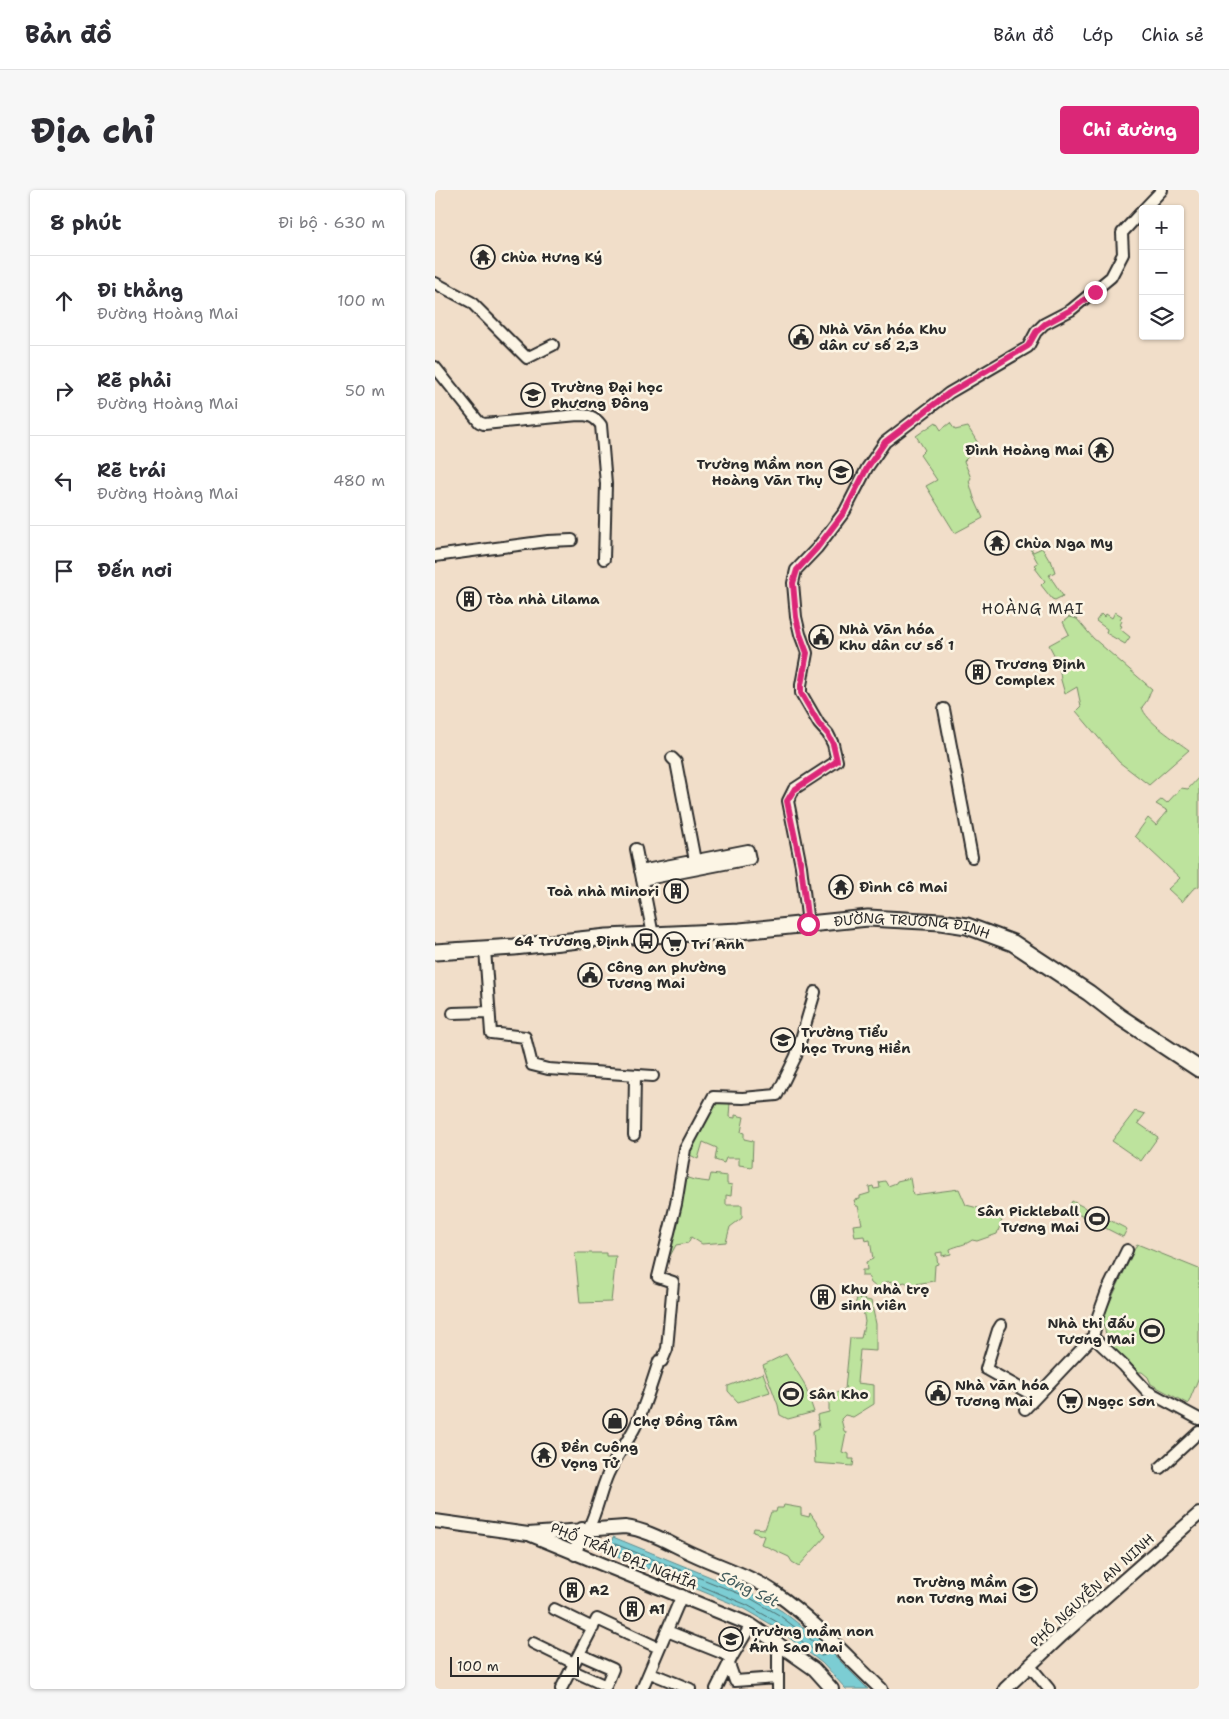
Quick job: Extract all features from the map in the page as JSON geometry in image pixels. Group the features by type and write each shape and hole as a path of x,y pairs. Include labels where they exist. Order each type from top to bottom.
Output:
{"main road":[{"name":"ĐƯỜNG TRƯƠNG ĐỊNH","path":"435,952 607,937 740,931 868,918 941,922 967,926 1013,943 1085,990 1119,1017 1199,1069"}],"street":[{"path":"1147,205 1162,190"},
{"path":"808,924 801,866 787,801 794,790 837,761 835,749 828,734 819,724 801,693 807,653 796,617 793,583 797,570 817,548 845,511 867,468 885,442 949,393 1028,346 1036,332 1045,324 1071,310 1111,278 1123,254 1122,234 1139,214"},
{"path":"435,283 471,302 527,358 553,345"},
{"path":"435,367 479,422 484,424 578,415 588,415 596,418 601,425 606,484 604,558"},
{"path":"435,556 572,540"},
{"path":"944,709 972,857"},
{"path":"641,876 695,865 673,758"},
{"path":"636,849 653,935"},
{"path":"485,949 491,1032 525,1037 532,1065 548,1069 653,1076"},
{"path":"575,1554 585,1529 592,1520 608,1472 634,1429 643,1409 659,1361 662,1361 667,1349 673,1282 659,1277 676,1204 685,1150 713,1097 743,1098 777,1095 796,1056 815,992"},
{"path":"453,1014 489,1012"},
{"path":"634,1135 635,1076"},
{"path":"1025,1409 1093,1337 1107,1291 1127,1250"},
{"path":"1001,1325 986,1369 1036,1397"},
{"path":"1093,1337 1147,1391 1199,1419"},
{"path":"1160,1468 1199,1432"},
{"name":"PHỐ NGUYỄN AN NINH","path":"1005,1689 1062,1635 1199,1514"},
{"name":"PHỐ TRẦN ĐẠI NGHĨA","path":"435,1521 528,1534 585,1529 634,1528 715,1563 776,1593 816,1624 881,1689"},
{"name":"PHỐ TRẦN ĐẠI NGHĨA","path":"528,1534 682,1595 751,1625 778,1642 814,1669 832,1689"},
{"path":"642,1689 682,1595"},
{"path":"554,1609 593,1628"},
{"path":"561,1689 597,1619 659,1648"},
{"path":"716,1689 730,1660 751,1625"},
{"path":"672,1633 730,1660"},
{"path":"778,1642 778,1689"},
{"path":"533,1644 575,1662"},
{"path":"730,1660 735,1681 777,1678"},
{"path":"1030,1666 1049,1689"},
{"path":"653,1674 690,1689"}],"green space":[{"path":"936,422 941,430 950,423 955,430 968,427 979,445 967,453 968,457 964,461 971,478 969,481 974,498 983,518 955,533 926,486 937,480 920,455 925,450 916,436"},
{"path":"1029,544 1033,552 1042,548 1049,560 1051,560 1055,572 1049,575 1063,596 1055,600 1052,599 1041,585 1045,581 1035,568 1037,567 1035,565 1038,563"},
{"path":"1115,612 1122,616 1120,625 1122,626 1120,629 1130,637 1125,644 1106,633 1107,629 1096,621 1101,614 1104,617 1106,614 1112,618"},
{"path":"1069,617 1077,619 1093,638 1152,689 1142,707 1144,712 1162,730 1189,750 1149,785 1119,762 1076,711 1081,706 1077,687 1065,694 1059,664 1049,645 1069,634 1063,622"},
{"path":"1199,777 1199,886 1193,889 1182,902 1168,889 1180,878 1135,836 1148,818 1156,825 1168,811 1156,804 1162,799 1167,803 1181,788 1188,789"},
{"path":"730,1102 729,1117 735,1118 735,1115 744,1117 741,1132 744,1133 744,1139 753,1141 752,1167 739,1165 739,1158 726,1158 724,1163 715,1160 717,1148 703,1142 698,1159 686,1153 711,1104"},
{"path":"1135,1111 1145,1114 1138,1123 1158,1137 1141,1161 1112,1141"},
{"path":"711,1174 727,1176 727,1184 732,1185 731,1196 726,1195 726,1205 742,1205 742,1218 730,1227 726,1242 702,1244 691,1237 688,1243 676,1245 670,1256 664,1254 682,1176 709,1182"},
{"path":"910,1178 913,1195 959,1189 966,1205 982,1209 1002,1220 997,1234 977,1241 972,1240 950,1249 951,1254 942,1256 942,1252 936,1253 938,1264 935,1265 934,1281 909,1285 905,1282 893,1285 892,1281 882,1283 882,1287 876,1287 871,1283 868,1276 862,1276 862,1270 867,1270 866,1262 873,1259 870,1240 865,1241 864,1236 855,1237 853,1225 862,1224 858,1206 856,1206 854,1200 870,1193 869,1187 873,1186 874,1189 880,1188 879,1182 885,1181 888,1186 897,1181"},
{"name":"Sân Pickleball Tương Mai","path":"1072,1201 1127,1229 1123,1237 1068,1209"},
{"name":"Nhà thi đấu Tương Mai","path":"1137,1244 1199,1269 1199,1377 1188,1404 1151,1384 1148,1377 1139,1372 1108,1342 1102,1319"},
{"path":"575,1253 606,1253 606,1256 616,1256 611,1302 580,1303"},
{"path":"857,1298 871,1301 876,1324 876,1351 860,1350 857,1383 874,1385 874,1404 853,1417 845,1415 841,1419 844,1431 846,1432 842,1452 849,1454 849,1459 854,1459 853,1466 815,1463 813,1431 819,1428 817,1415 829,1412 829,1396 845,1389 850,1338 861,1338 865,1322 863,1310 854,1309"},
{"name":"Sân Kho","path":"786,1354 804,1383 814,1412 788,1419 780,1415 763,1365"},
{"path":"763,1373 770,1392 738,1402 728,1391 728,1386"},
{"path":"784,1505 801,1508 801,1515 809,1517 810,1513 826,1536 799,1566 792,1562 789,1557 761,1544 764,1536 753,1532 754,1528 765,1529 771,1512 776,1512 777,1508 783,1508"}],"water":[{"path":"613,1537 752,1594 782,1611 817,1638 868,1689 846,1689 822,1663 774,1626 745,1609 607,1552"}],"place":[{"name":"Chùa Hưng Ký","path":"483,257"},
{"name":"Nhà Văn hóa Khu dân cư số 2,3","path":"801,337"},
{"name":"Trường Đại học Phương Đông","path":"533,395"},
{"name":"Đình Hoàng Mai","path":"1101,450"},
{"name":"Trường Mầm non Hoàng Văn Thụ","path":"841,472"},
{"name":"Chùa Nga My","path":"997,543"},
{"name":"Tòa nhà Lilama","path":"469,599"},
{"name":"Nhà Văn hóa Khu dân cư số 1","path":"821,637"},
{"name":"Trương Định Complex","path":"978,672"},
{"name":"Đình Cô Mai","path":"841,887"},
{"name":"Toà nhà Minori","path":"676,891"},
{"name":"64 Trương Định","path":"646,941"},
{"name":"Trí Anh","path":"674,944"},
{"name":"Công an phường Tương Mai","path":"590,975"},
{"name":"Trường Tiểu học Trung Hiền","path":"783,1040"},
{"name":"Sân Pickleball Tương Mai","path":"1097,1219"},
{"name":"Khu nhà trọ sinh viên","path":"823,1297"},
{"name":"Nhà thi đấu Tương Mai","path":"1152,1331"},
{"name":"Nhà văn hóa Tương Mai","path":"938,1393"},
{"name":"Sân Kho","path":"791,1394"},
{"name":"Ngọc Sơn","path":"1070,1401"},
{"name":"Chợ Đồng Tâm","path":"615,1421"},
{"name":"Đền Cuông Vọng Tử","path":"544,1455"},
{"name":"A2","path":"572,1590"},
{"name":"Trường Mầm non Tương Mai","path":"1025,1590"},
{"name":"A1","path":"632,1609"},
{"name":"Trường mầm non Ánh Sao Mai","path":"731,1639"}],"district":[{"name":"HOÀNG MAI","path":"1033,609"}],"route":[{"path":"808,924 801,866 787,801 794,790 837,761 833,744 828,734 819,724 801,693 807,653 796,617 793,583 797,570 817,548 845,511 867,468 885,442 949,393 1028,346 1036,332 1045,324 1071,310 1095,292"}],"water label":[{"name":"Sông Sét","path":"749,1589"}]}
